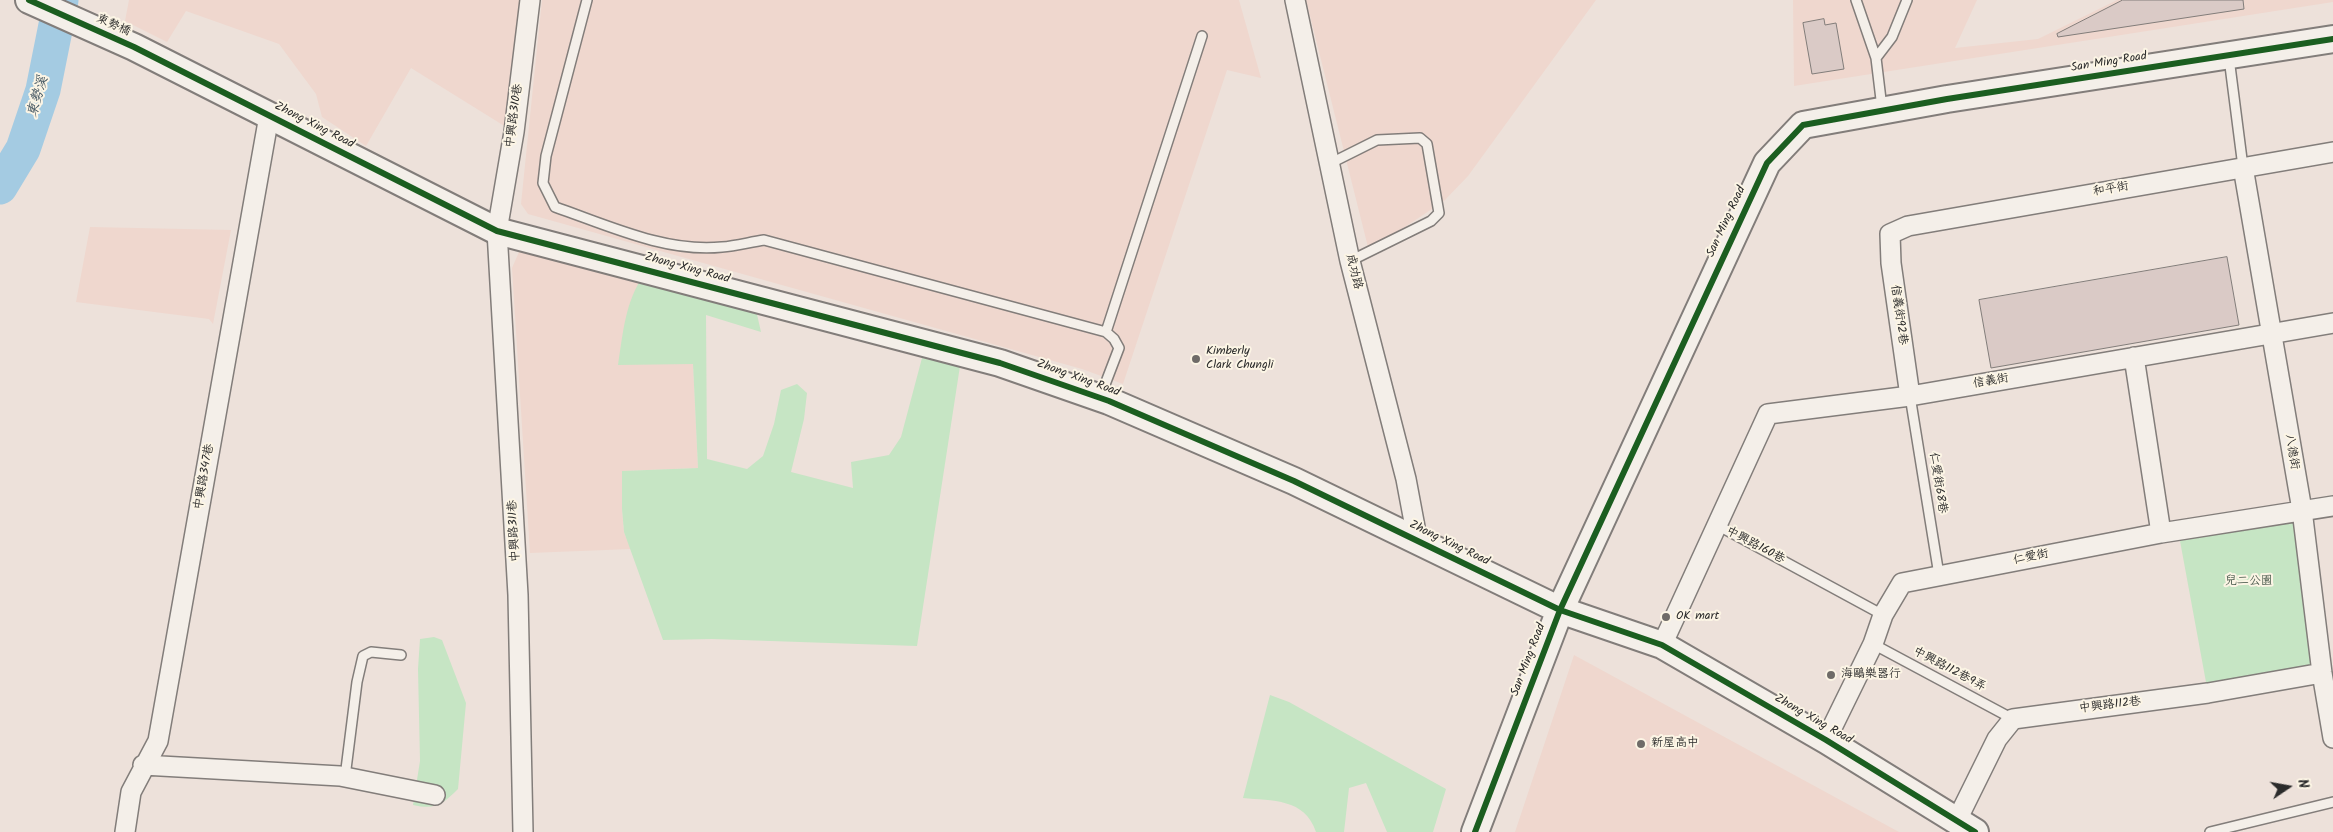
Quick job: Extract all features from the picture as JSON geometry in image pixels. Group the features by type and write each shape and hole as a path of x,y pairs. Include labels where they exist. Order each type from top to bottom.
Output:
{"street":[{"name":"東勢橋","path":"29,0 134,48"},
{"name":"中興路310巷","path":"497,231 514,132 530,0"},
{"name":"成功路","path":"1295,0 1350,261 1406,479 1418,543"},
{"name":"San Ming Road","path":"1475,832 1560,610 1767,163 1803,125 2333,39"},
{"name":"Zhong Xing Road","path":"134,48 497,231 1000,363 1100,398 1294,481 1418,543 1560,610 1662,645 1826,740 1966,826"},
{"name":"中興路347巷","path":"125,832 131,792 143,766 158,741 269,116"},
{"name":"和平街","path":"1890,234 1908,226 2243,166 2333,152"},
{"name":"八德街","path":"2243,166 2270,333 2302,510 2322,673 2333,738"},
{"name":"中興路311巷","path":"497,231 518,594 523,832"},
{"name":"信義街92巷","path":"1890,234 1891,263 1910,396"},
{"name":"信義街","path":"1717,525 1768,414 1910,396 2270,333 2333,324"},
{"path":"2134,357 2161,533"},
{"name":"仁愛街","path":"1826,740 1873,644 1883,615 1902,582 2161,533 2333,506"},
{"name":"中興路160巷","path":"1662,645 1717,525"},
{"name":"中興路112巷","path":"2013,719 2208,693 2322,673"},
{"path":"1966,826 1997,739 2013,719"},
{"path":"143,766 345,777 434,795"}],"lane":[{"path":"587,0 546,156 543,183 555,207 646,239 672,245 721,248 764,240 1106,332 1114,339 1118,348 1100,398"},
{"path":"1856,0 1876,58 1882,111"},
{"path":"1876,58 1892,37 1907,0"},
{"path":"1106,332 1202,36"},
{"path":"2228,56 2243,166"},
{"path":"1329,164 1377,140 1420,138 1427,144 1439,213 1431,221 1350,261"},
{"name":"仁愛街68巷","path":"1910,396 1939,575"},
{"name":"中興路160巷","path":"1717,525 1883,615"},
{"name":"中興路112巷9弄","path":"1873,644 2013,719"},
{"path":"345,777 357,682 363,656 371,652 401,655"},
{"path":"2210,832 2333,802"}],"shaded area":[{"path":"129,0 524,0 514,132 411,68 366,146 322,117 316,94 279,44 186,11 167,42 125,21"},
{"path":"542,0 1239,0 1261,78 1227,70 1123,384 1082,369 528,214 521,204"},
{"path":"1306,0 1596,0 1468,176 1444,201 1369,251"},
{"path":"1793,0 1977,0 1955,48 2038,39 2117,0 2333,0 2333,2 1794,86"},
{"path":"90,227 231,230 213,324 209,319 76,302"},
{"path":"519,252 644,275 693,363 698,468 623,471 622,509 624,532 631,549 530,553 512,268"},
{"name":"新屋高中","path":"1574,655 1899,832 1515,832"}],"green space":[{"path":"644,275 756,310 761,332 706,315 707,459 747,469 763,456 774,424 781,390 797,384 807,393 804,419 791,472 853,488 851,462 889,455 901,437 922,358 960,366 917,646 712,639 663,640 624,532 622,471 698,468 693,364 618,365 623,330 629,307"},
{"name":"兒二公園","path":"2302,510 2322,673 2208,693 2178,530"},
{"path":"434,637 442,640 466,703 458,789 438,805 427,807 413,805 420,761 418,669 420,639"},
{"path":"1270,695 1289,702 1446,789 1433,832 1387,832 1366,783 1349,788 1344,832 1316,832 1311,821 1304,813 1286,803 1243,798"}],"building":[{"path":"2123,0 2243,0 2244,9 2058,37 2057,34"},
{"path":"1824,19 1825,25 1836,23 1844,69 1812,74 1803,23"},
{"path":"2227,257 2239,325 1991,368 1979,300"}],"waterway":[{"name":"東勢溪","path":"0,187 23,149 43,90 61,0"}],"cycle path":[{"path":"29,0 134,47 497,231 1000,363 1109,401 1294,481 1560,610 1662,645 1826,740 1975,832"},
{"path":"1475,832 1560,610 1767,163 1803,125 1947,99 2333,39"}],"place":[{"name":"Kimberly Clark Chungli","path":"1196,359"},
{"name":"OK mart","path":"1666,617"},
{"name":"海鷗樂器行","path":"1831,675"},
{"name":"新屋高中","path":"1641,744"}]}
